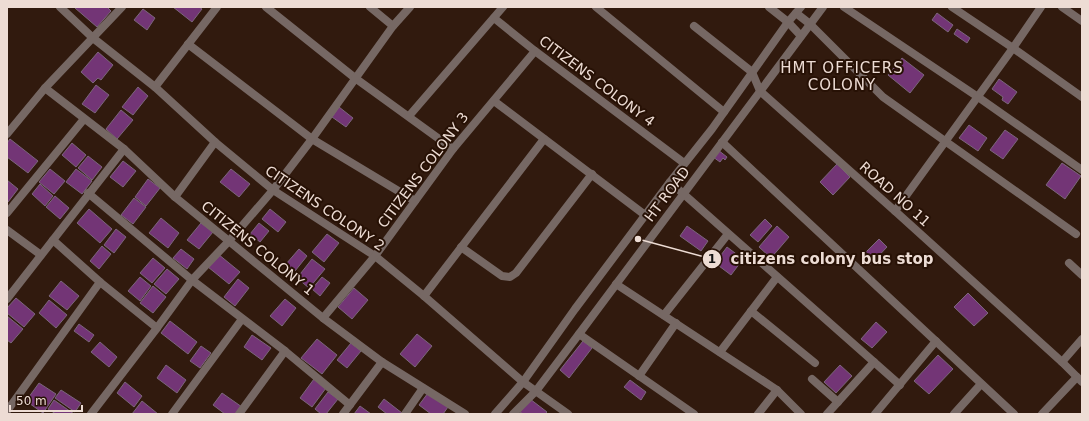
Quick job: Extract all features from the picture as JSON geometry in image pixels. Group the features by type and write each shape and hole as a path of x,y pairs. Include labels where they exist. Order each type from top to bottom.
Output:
{"street":[{"name":"CITIZENS COLONY 2","path":"60,7 93,38 155,87 215,142 273,190 374,256 424,296 523,382 568,414"},
{"path":"7,134 45,88 122,7"},
{"path":"155,87 217,7"},
{"path":"266,7 355,78 453,149"},
{"path":"370,7 393,26"},
{"path":"91,414 192,280 229,242 273,190 312,139 393,26 410,7"},
{"path":"409,116 503,7"},
{"path":"596,7 724,112"},
{"path":"769,7 788,22 800,36"},
{"name":"HT ROAD","path":"514,414 536,391 580,334 823,7"},
{"path":"844,7 978,97 1082,170"},
{"path":"952,7 1082,97"},
{"path":"895,211 1041,7"},
{"path":"1062,7 1082,21"},
{"path":"798,10 852,67 883,97 1076,234"},
{"name":"HT ROAD","path":"495,414 523,382 574,309 684,163 712,129 798,10"},
{"name":"CITIZENS COLONY 4","path":"494,18 535,51 684,163"},
{"name":"ROAD NO 11","path":"694,26 752,72 760,91 895,211 1079,379"},
{"path":"188,44 312,139 414,201"},
{"name":"CITIZENS COLONY 3","path":"323,318 374,256 453,149 535,51"},
{"name":"CITIZENS COLONY 1","path":"45,88 124,149 175,197 323,318 382,362 465,414"},
{"path":"494,101 645,215"},
{"path":"7,213 84,119"},
{"path":"424,296 544,139"},
{"path":"175,197 215,142"},
{"path":"722,142 1014,414"},
{"path":"7,299 88,193 124,149"},
{"path":"461,247 502,276 510,277 516,273 592,174"},
{"path":"670,182 900,384"},
{"path":"88,193 192,280 285,351 350,405"},
{"path":"7,230 41,255"},
{"path":"664,315 728,234"},
{"path":"53,240 100,282 157,328"},
{"path":"1069,263 1082,275"},
{"path":"720,352 777,277"},
{"path":"7,411 100,282"},
{"path":"616,284 777,390 801,414"},
{"path":"751,312 815,363"},
{"path":"172,414 242,319"},
{"path":"639,376 676,323"},
{"path":"580,334 694,414"},
{"path":"1062,362 1082,340"},
{"path":"875,414 936,341"},
{"path":"239,414 285,351"},
{"path":"342,414 382,362"},
{"path":"827,414 874,362"},
{"path":"1042,414 1079,379"},
{"path":"812,380 838,402"},
{"path":"954,414 981,384"},
{"path":"405,414 423,388"},
{"path":"758,414 777,390"}],"building":[{"path":"75,7 107,7 111,11 97,27"},
{"path":"173,7 199,7 202,9 192,22"},
{"path":"143,9 155,18 147,30 134,20"},
{"path":"937,13 953,25 948,32 932,20"},
{"path":"957,29 970,38 967,43 954,34"},
{"path":"98,52 113,65 101,80 98,78 93,83 81,72"},
{"path":"902,58 924,75 910,93 888,75"},
{"path":"999,79 1017,92 1008,104 1002,100 1003,97 992,89"},
{"path":"96,85 109,95 95,113 82,104"},
{"path":"138,87 148,96 133,115 122,107"},
{"path":"339,107 353,118 346,127 332,117"},
{"path":"121,110 133,120 117,139 106,129"},
{"path":"969,125 987,138 978,151 959,138"},
{"path":"1005,130 1018,139 1003,159 990,150"},
{"path":"10,139 38,161 28,173 7,157 7,143"},
{"path":"72,143 86,155 76,167 62,155"},
{"path":"718,150 727,157 725,160 723,158 720,162 713,157"},
{"path":"88,156 102,167 92,180 78,168"},
{"path":"123,161 136,171 123,187 110,177"},
{"path":"1062,163 1081,176 1065,199 1046,185"},
{"path":"837,164 850,177 833,195 820,182"},
{"path":"50,169 65,181 54,194 39,182"},
{"path":"76,169 92,181 82,194 66,182"},
{"path":"231,169 250,184 239,197 220,182"},
{"path":"148,179 160,188 146,206 135,197"},
{"path":"7,180 18,189 8,202 7,201"},
{"path":"40,184 53,196 45,206 32,194"},
{"path":"55,196 69,208 60,219 46,207"},
{"path":"134,198 146,207 133,224 121,215"},
{"path":"89,209 112,229 100,243 77,223"},
{"path":"270,209 286,222 278,232 262,219"},
{"path":"161,218 179,233 168,248 149,233"},
{"path":"765,219 772,226 758,242 750,235"},
{"path":"201,223 213,232 199,249 187,240"},
{"path":"259,223 269,231 260,242 250,234"},
{"path":"687,226 708,241 701,251 680,236"},
{"path":"777,226 789,237 771,258 759,247"},
{"path":"116,229 126,237 114,253 104,245"},
{"path":"327,234 339,243 324,262 312,252"},
{"path":"879,239 887,247 870,265 861,257"},
{"path":"102,246 111,254 99,269 90,261"},
{"path":"727,247 743,259 731,275 715,263"},
{"path":"181,249 194,259 187,269 173,258"},
{"path":"299,249 307,256 295,271 286,264"},
{"path":"218,254 240,272 229,284 208,267"},
{"path":"153,258 165,268 152,283 140,273"},
{"path":"312,259 325,269 309,288 297,278"},
{"path":"167,269 179,279 166,294 154,284"},
{"path":"140,277 151,286 140,301 128,291"},
{"path":"322,277 330,283 320,296 312,289"},
{"path":"238,279 249,288 235,306 224,297"},
{"path":"61,281 79,296 67,310 49,296"},
{"path":"153,286 166,297 153,313 140,303"},
{"path":"354,288 368,300 352,319 338,307"},
{"path":"968,293 988,313 974,326 954,307"},
{"path":"16,298 35,314 24,327 7,313 7,308"},
{"path":"285,299 296,308 282,326 270,316"},
{"path":"49,300 67,315 56,328 39,313"},
{"path":"7,316 23,329 11,343 7,340"},
{"path":"170,321 197,342 188,354 161,333"},
{"path":"876,322 887,332 872,348 861,339"},
{"path":"79,324 94,335 89,342 74,331"},
{"path":"417,334 432,346 415,367 400,354"},
{"path":"252,335 271,348 262,360 244,347"},
{"path":"317,339 337,355 322,374 301,358"},
{"path":"583,341 592,348 569,378 560,370"},
{"path":"100,342 117,357 109,367 91,352"},
{"path":"351,343 361,351 347,368 337,360"},
{"path":"201,346 211,353 200,368 190,361"},
{"path":"938,355 953,369 929,394 914,381"},
{"path":"166,365 186,380 177,393 157,378"},
{"path":"840,365 852,376 836,393 824,382"},
{"path":"314,379 326,388 312,407 300,398"},
{"path":"630,380 646,392 641,400 624,387"},
{"path":"125,382 142,396 134,407 117,393"},
{"path":"39,383 56,394 43,413 26,401"},
{"path":"61,390 81,403 75,412 55,398"},
{"path":"328,392 338,399 326,414 321,414 315,409"},
{"path":"222,393 242,407 237,414 225,414 213,405"},
{"path":"428,393 448,407 443,414 431,414 419,405"},
{"path":"384,399 402,413 387,414 378,407"},
{"path":"530,399 547,412 545,414 523,414 520,412"},
{"path":"54,400 74,414 56,414 48,409"},
{"path":"142,401 158,414 132,414"},
{"path":"360,406 371,414 354,414"}],"place":[{"name":"citizens colony bus stop","path":"638,239"}],"district":[{"name":"HMT OFFICERS COLONY","path":"842,76"}]}
